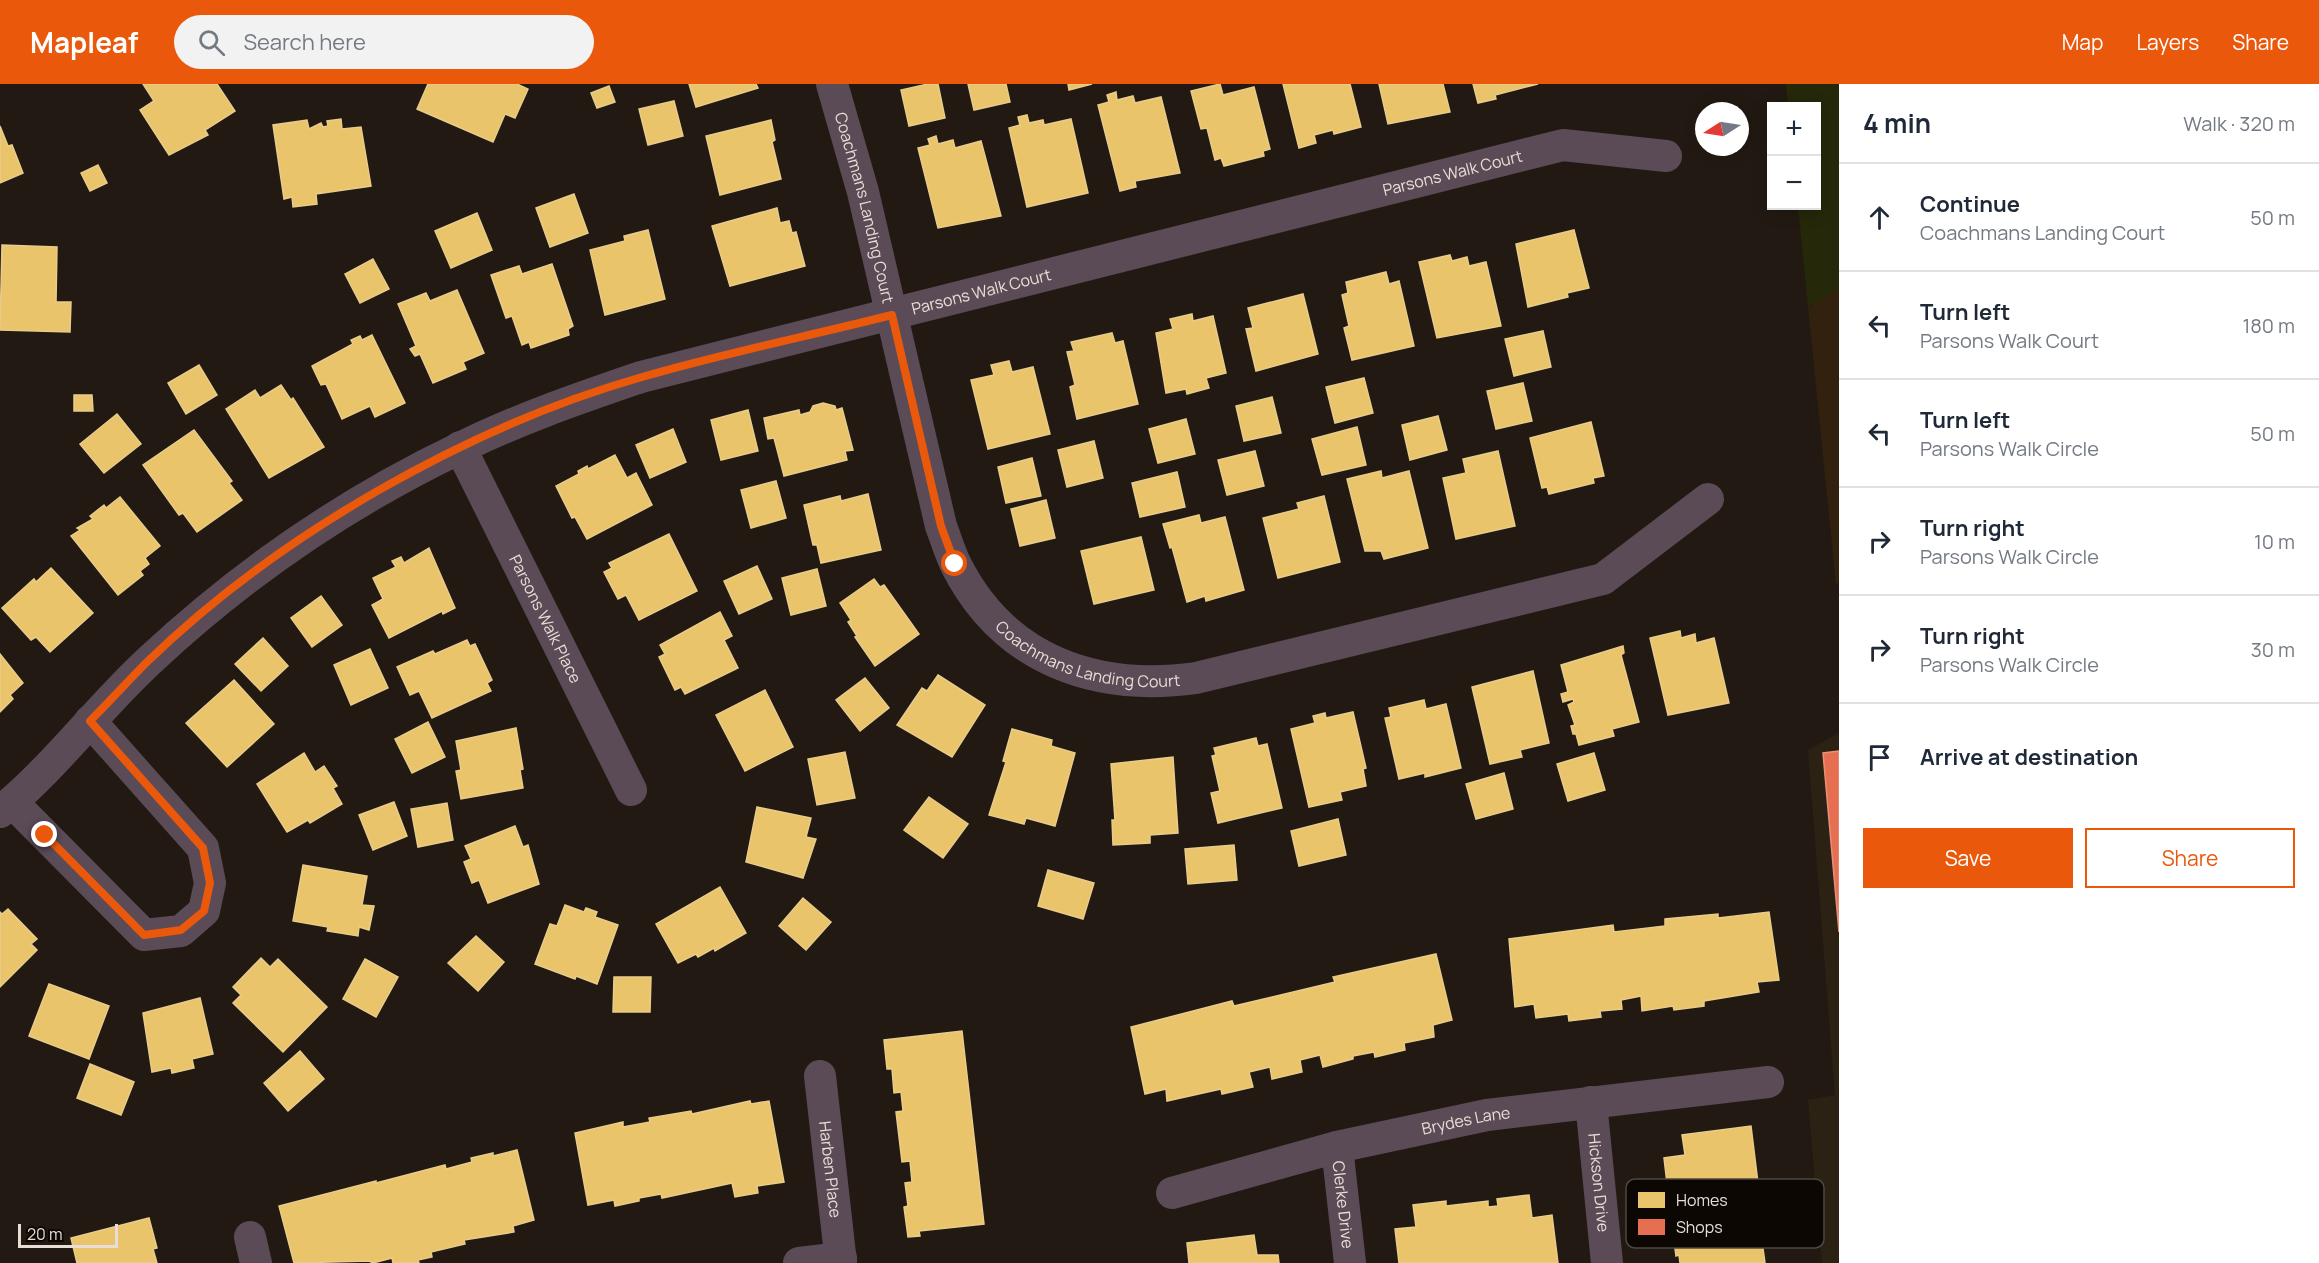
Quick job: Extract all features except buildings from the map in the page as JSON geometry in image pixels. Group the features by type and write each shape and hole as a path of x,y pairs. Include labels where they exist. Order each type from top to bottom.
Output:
{"street":[{"name":"Coachmans Landing Court","path":"832,84 862,192 941,526 955,564 974,595 1001,626 1033,651 1073,670 1116,681 1160,683 1196,678 1603,579 1708,499"},
{"name":"Parsons Walk Court","path":"6,807 148,661 215,603 286,550 379,491 460,447 558,406 641,377 1563,145 1666,156"},
{"name":"Parsons Walk Place","path":"460,447 631,790"},
{"path":"6,807 144,935 181,930 204,911 210,883 203,848 90,721"},
{"name":"Harben Place","path":"820,1076 841,1261"},
{"name":"Brydes Lane","path":"1172,1193 1336,1148 1487,1115 1768,1082"},
{"name":"Hickson Drive","path":"1591,1102 1607,1263"},
{"name":"Clerke Drive","path":"1336,1148 1350,1263"},
{"path":"799,1263 841,1261"}],"shaded area":[{"path":"1839,289 1839,582 1836,584 1808,307"},
{"path":"1839,733 1839,1263 1822,1263 1824,1179 1815,1179 1808,1100 1835,1095 1808,750"}],"green space":[{"path":"1786,84 1839,84 1839,289 1808,307 1798,210 1821,210 1821,102 1788,102"}],"route":[{"path":"45,835 144,935 181,930 204,911 210,883 203,848 90,721 148,661 215,603 286,550 379,491 460,447 558,406 641,377 892,315 941,526 955,564"}]}
